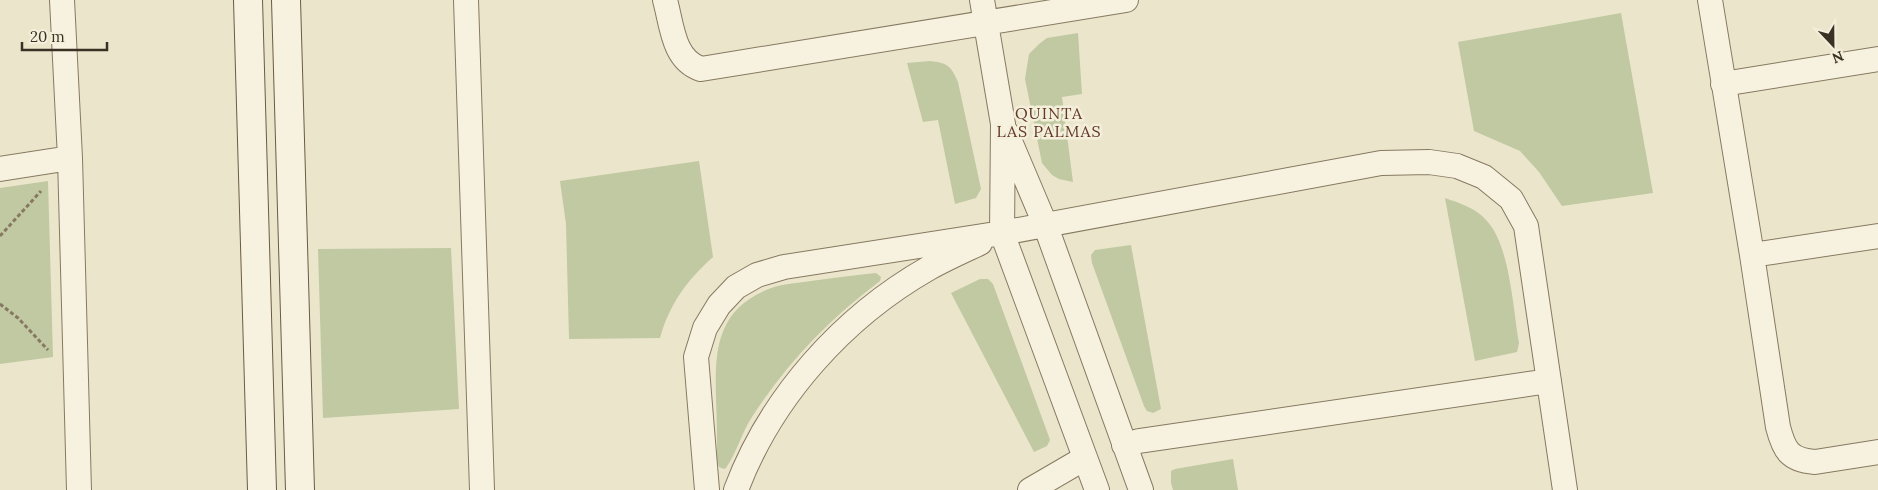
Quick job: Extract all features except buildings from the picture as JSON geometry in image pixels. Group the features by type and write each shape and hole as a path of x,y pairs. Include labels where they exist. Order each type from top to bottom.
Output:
{"street":[{"path":"62,0 70,158 80,490"},
{"path":"248,0 262,490"},
{"path":"286,0 300,490"},
{"path":"466,0 482,490"},
{"path":"665,0 679,52 687,63 700,69 983,11 1126,0"},
{"path":"1710,0 1752,255 1776,417 1782,443 1787,452 1794,458 1806,462 1878,452"},
{"path":"983,11 1003,124 1002,233 1097,490"},
{"path":"1724,84 1878,59"},
{"path":"1003,124 1045,224 1141,490"},
{"path":"0,169 70,158"},
{"path":"707,490 696,357 705,328 719,305 736,287 756,275 784,267 1002,233 1381,163 1429,162 1457,166 1484,177 1511,199 1526,226 1565,490"},
{"path":"736,490 761,437 782,403 806,372 839,336 876,303 930,267 1002,233"},
{"path":"1752,255 1878,236"},
{"path":"1124,445 1549,381"},
{"path":"1030,490 1085,458"}],"path":[{"path":"0,236 70,158"},
{"path":"0,304 18,318 45,349 76,368"}],"green space":[{"path":"1621,13 1653,193 1562,206 1539,172 1520,151 1474,131 1458,42"},
{"path":"1078,33 1082,94 1062,97 1073,182 1059,179 1052,175 1042,163 1025,79 1029,54 1039,44 1047,38"},
{"path":"930,61 948,66 958,82 981,189 976,198 955,204 938,120 923,122 907,63"},
{"path":"699,161 713,257 680,294 668,315 660,338 569,339 566,224 560,181"},
{"path":"48,181 53,357 0,364 0,188"},
{"path":"1445,198 1477,212 1494,231 1505,260 1509,278 1519,343 1517,352 1475,361"},
{"path":"1131,245 1161,409 1153,413 1147,411 1144,406 1092,263 1091,255 1095,250"},
{"path":"451,248 459,409 323,418 318,249"},
{"path":"876,273 881,277 880,281 826,326 794,360 765,397 748,423 726,468 719,467 717,461 716,366 722,336 728,322 737,310 749,299 777,286"},
{"path":"980,279 988,279 993,284 1050,440 1047,446 1034,452 951,293"},
{"path":"1233,459 1238,490 1173,490 1171,471"}],"district":[{"name":"QUINTA LAS PALMAS","path":"1049,122"}]}
